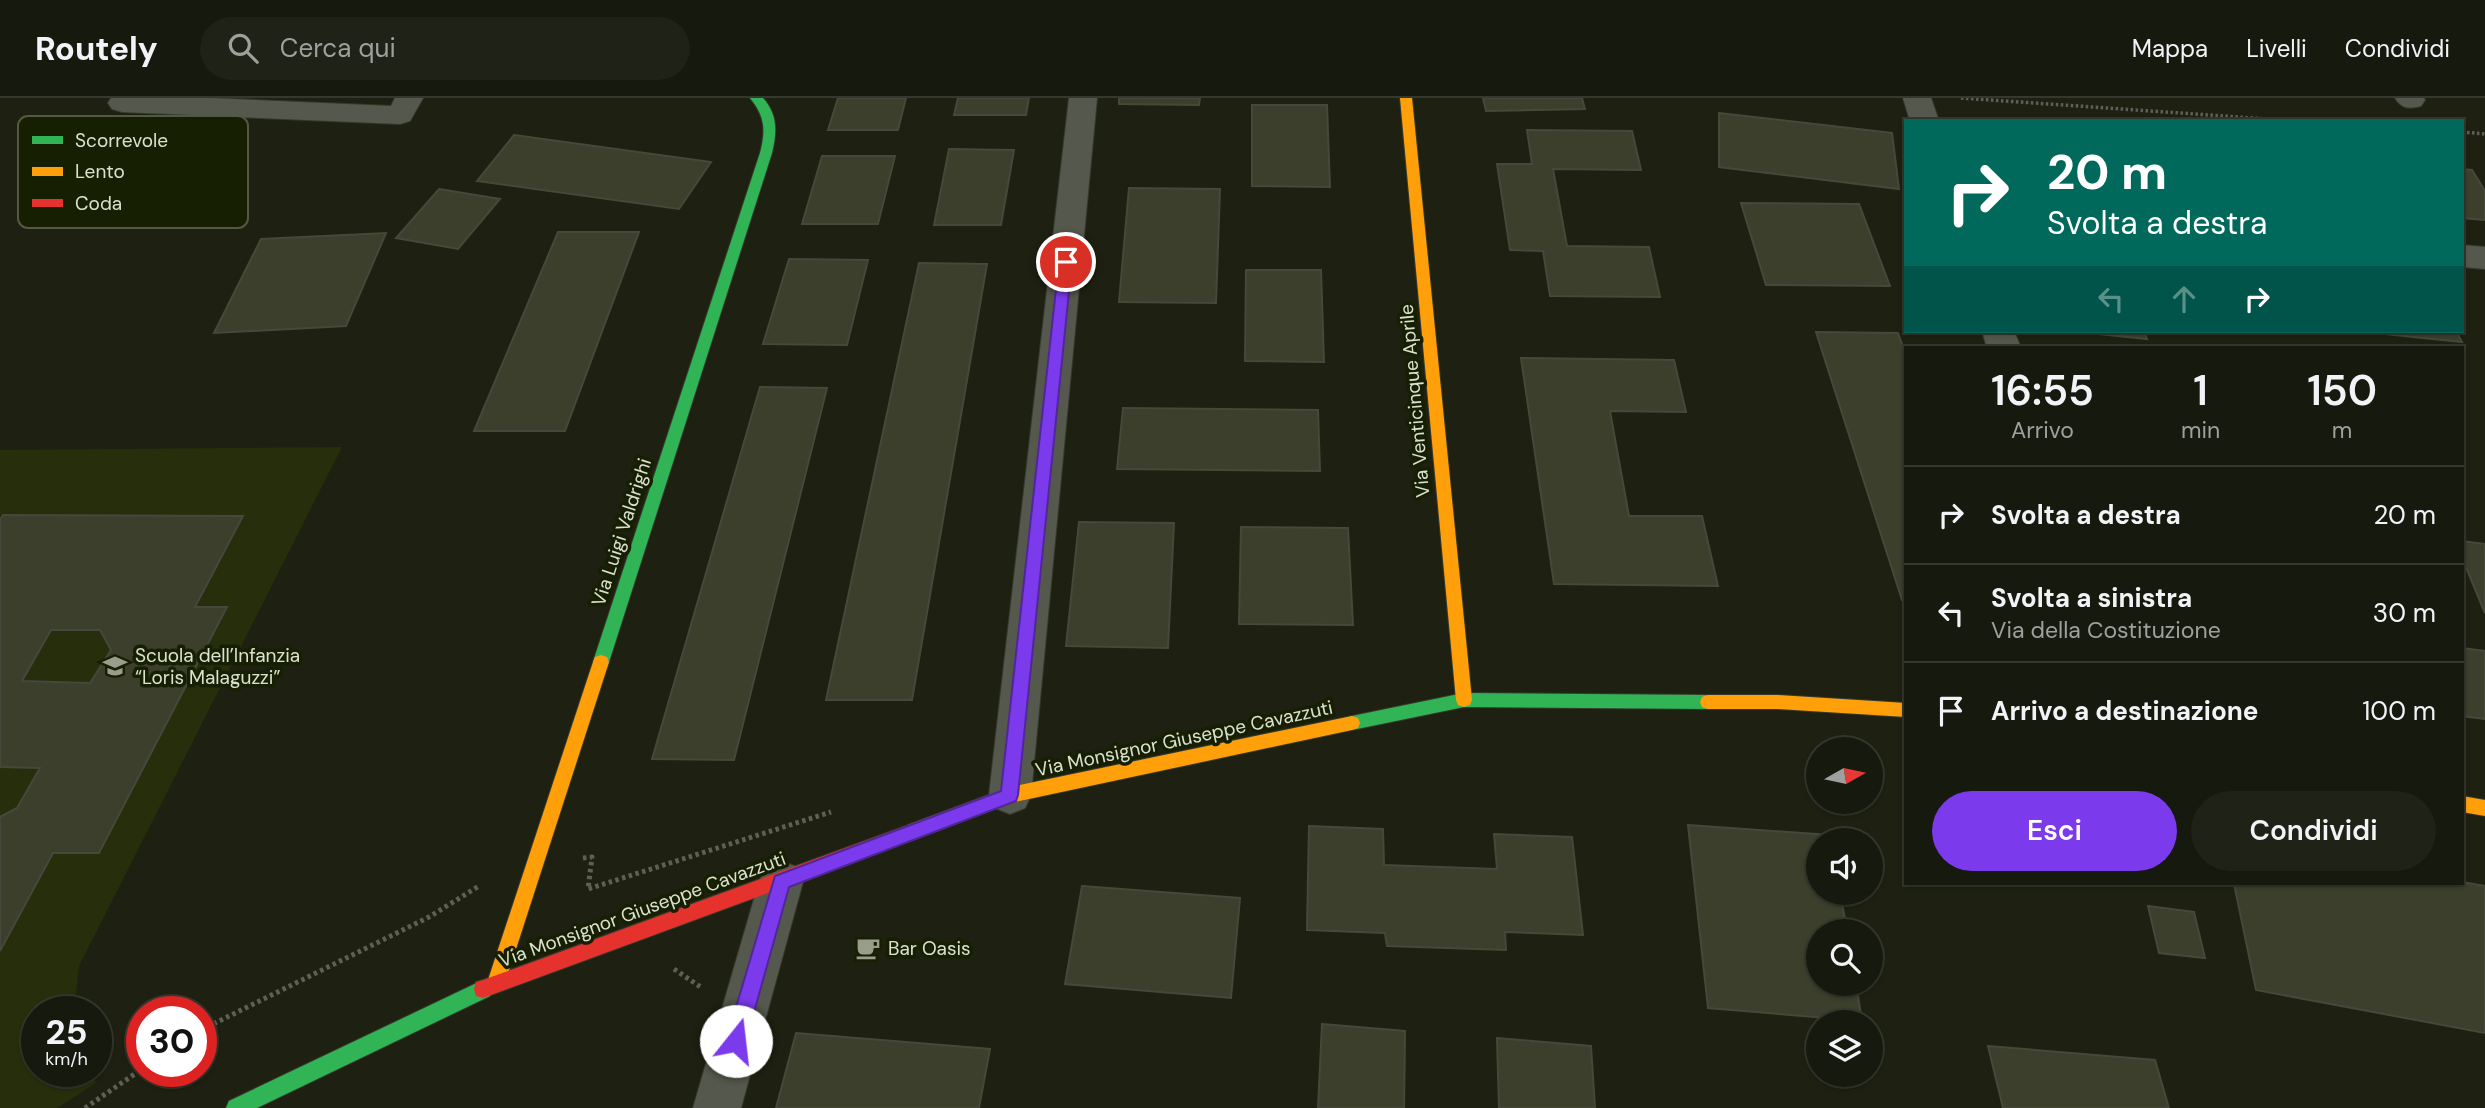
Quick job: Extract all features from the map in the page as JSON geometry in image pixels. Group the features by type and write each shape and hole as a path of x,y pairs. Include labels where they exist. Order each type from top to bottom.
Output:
{"street":[{"path":"125,98 122,103 404,106"},
{"name":"Via Luigi Valdrighi","path":"496,983 769,142 772,115 766,105 756,98"},
{"path":"1010,795 1083,98"},
{"name":"Via Venticinque Aprile","path":"1406,98 1464,700"},
{"path":"1917,98 1924,119"},
{"path":"2464,256 2485,258"},
{"name":"Via Monsignor Giuseppe Cavazzuti","path":"236,1108 496,983 781,882 1010,795 1464,700 1777,702 1904,710"},
{"path":"2464,804 2485,808"},
{"path":"717,1108 781,882"}],"path":[{"path":"1961,98 2268,119"},
{"path":"2464,132 2485,134"},
{"path":"217,1022 429,917 487,881"},
{"path":"85,1108 126,1080"}],"shaded area":[{"name":"Scuola dell’Infanzia “Loris Malaguzzi”","path":"342,447 79,966 76,996 21,996 21,1087 90,1087 57,1108 0,1108 0,450"}],"building":[{"path":"838,98 906,98 898,130 828,130"},
{"path":"958,98 1029,98 1026,115 954,115"},
{"path":"1119,98 1200,98 1199,105 1119,104"},
{"path":"1483,98 1582,98 1585,109 1486,111"},
{"path":"1252,105 1327,105 1330,187 1252,186"},
{"path":"1719,113 1892,133 1899,189 1719,167"},
{"path":"1527,130 1632,131 1641,170 1553,169 1567,246 1649,247 1660,297 1550,296 1543,251 1510,250 1497,164 1532,164"},
{"path":"514,135 711,162 679,209 477,181"},
{"path":"949,149 1014,150 1001,225 934,225"},
{"path":"822,156 895,156 878,224 802,224"},
{"path":"2464,169 2472,170 2485,191 2485,220 2464,218"},
{"path":"1129,188 1220,189 1216,303 1119,302"},
{"path":"439,189 500,199 458,249 396,238"},
{"path":"1741,203 1859,204 1890,286 1766,285"},
{"path":"558,232 639,232 565,431 474,431"},
{"path":"386,233 346,326 214,333 261,239"},
{"path":"789,259 868,260 847,345 763,344"},
{"path":"919,263 987,264 912,700 826,700"},
{"path":"1246,270 1321,270 1324,362 1245,361"},
{"path":"1816,332 1898,333 1904,350 1902,600"},
{"path":"2090,333 2145,333 2147,339"},
{"path":"2375,333 2457,333 2462,342"},
{"path":"1521,358 1674,360 1686,412 1610,411 1629,516 1702,516 1718,586 1554,584"},
{"path":"760,387 827,388 734,760 652,759"},
{"path":"1123,408 1318,410 1320,471 1117,469"},
{"path":"3,515 243,516 195,607 227,607 99,853 53,853 0,951 0,817 17,808 40,768 0,767 0,520","holes":["51,630 100,630 111,650 90,683 22,681"]},
{"path":"1079,522 1174,523 1168,648 1066,646"},
{"path":"1241,527 1348,528 1353,625 1239,624"},
{"path":"2464,541 2485,544 2485,613 2464,563"},
{"path":"2464,648 2485,651 2485,719 2464,716"},
{"path":"1688,825 1806,833 1806,905 1842,905 1845,919 1806,919 1806,996 1858,996 1860,1010 1806,1010 1806,1016 1708,1008"},
{"path":"1309,826 1383,829 1384,865 1497,869 1494,834 1572,837 1583,935 1505,932 1506,950 1387,946 1385,933 1307,930"},
{"path":"2464,882 2485,886 2485,1033 2256,990 2234,885 2464,885"},
{"path":"1082,886 1240,898 1231,998 1065,984"},
{"path":"2148,906 2194,912 2205,958 2159,953"},
{"path":"1322,1024 1405,1031 1404,1108 1318,1108"},
{"path":"796,1033 990,1049 979,1108 776,1108"},
{"path":"1497,1038 1591,1046 1595,1108 1499,1108"},
{"path":"1988,1046 2155,1060 2169,1108 2003,1108"}],"traffic: fast":[{"path":"601,662 766,153 769,117 756,98"},
{"path":"1352,723 1464,700 1708,702"},
{"path":"236,1108 483,989"}],"traffic: slow":[{"path":"1406,98 1464,700"},
{"path":"496,983 601,662"},
{"path":"1708,702 1777,702 1904,710"},
{"path":"914,831 1010,795 1352,723"},
{"path":"2464,804 2485,808"}],"traffic: jam":[{"path":"483,989 914,831"}],"place":[{"name":"Scuola dell’Infanzia “Loris Malaguzzi”","path":"115,666"},
{"name":"Bar Oasis","path":"868,948"}],"route":[{"path":"736,1041 781,882 1010,795 1066,262"}]}
